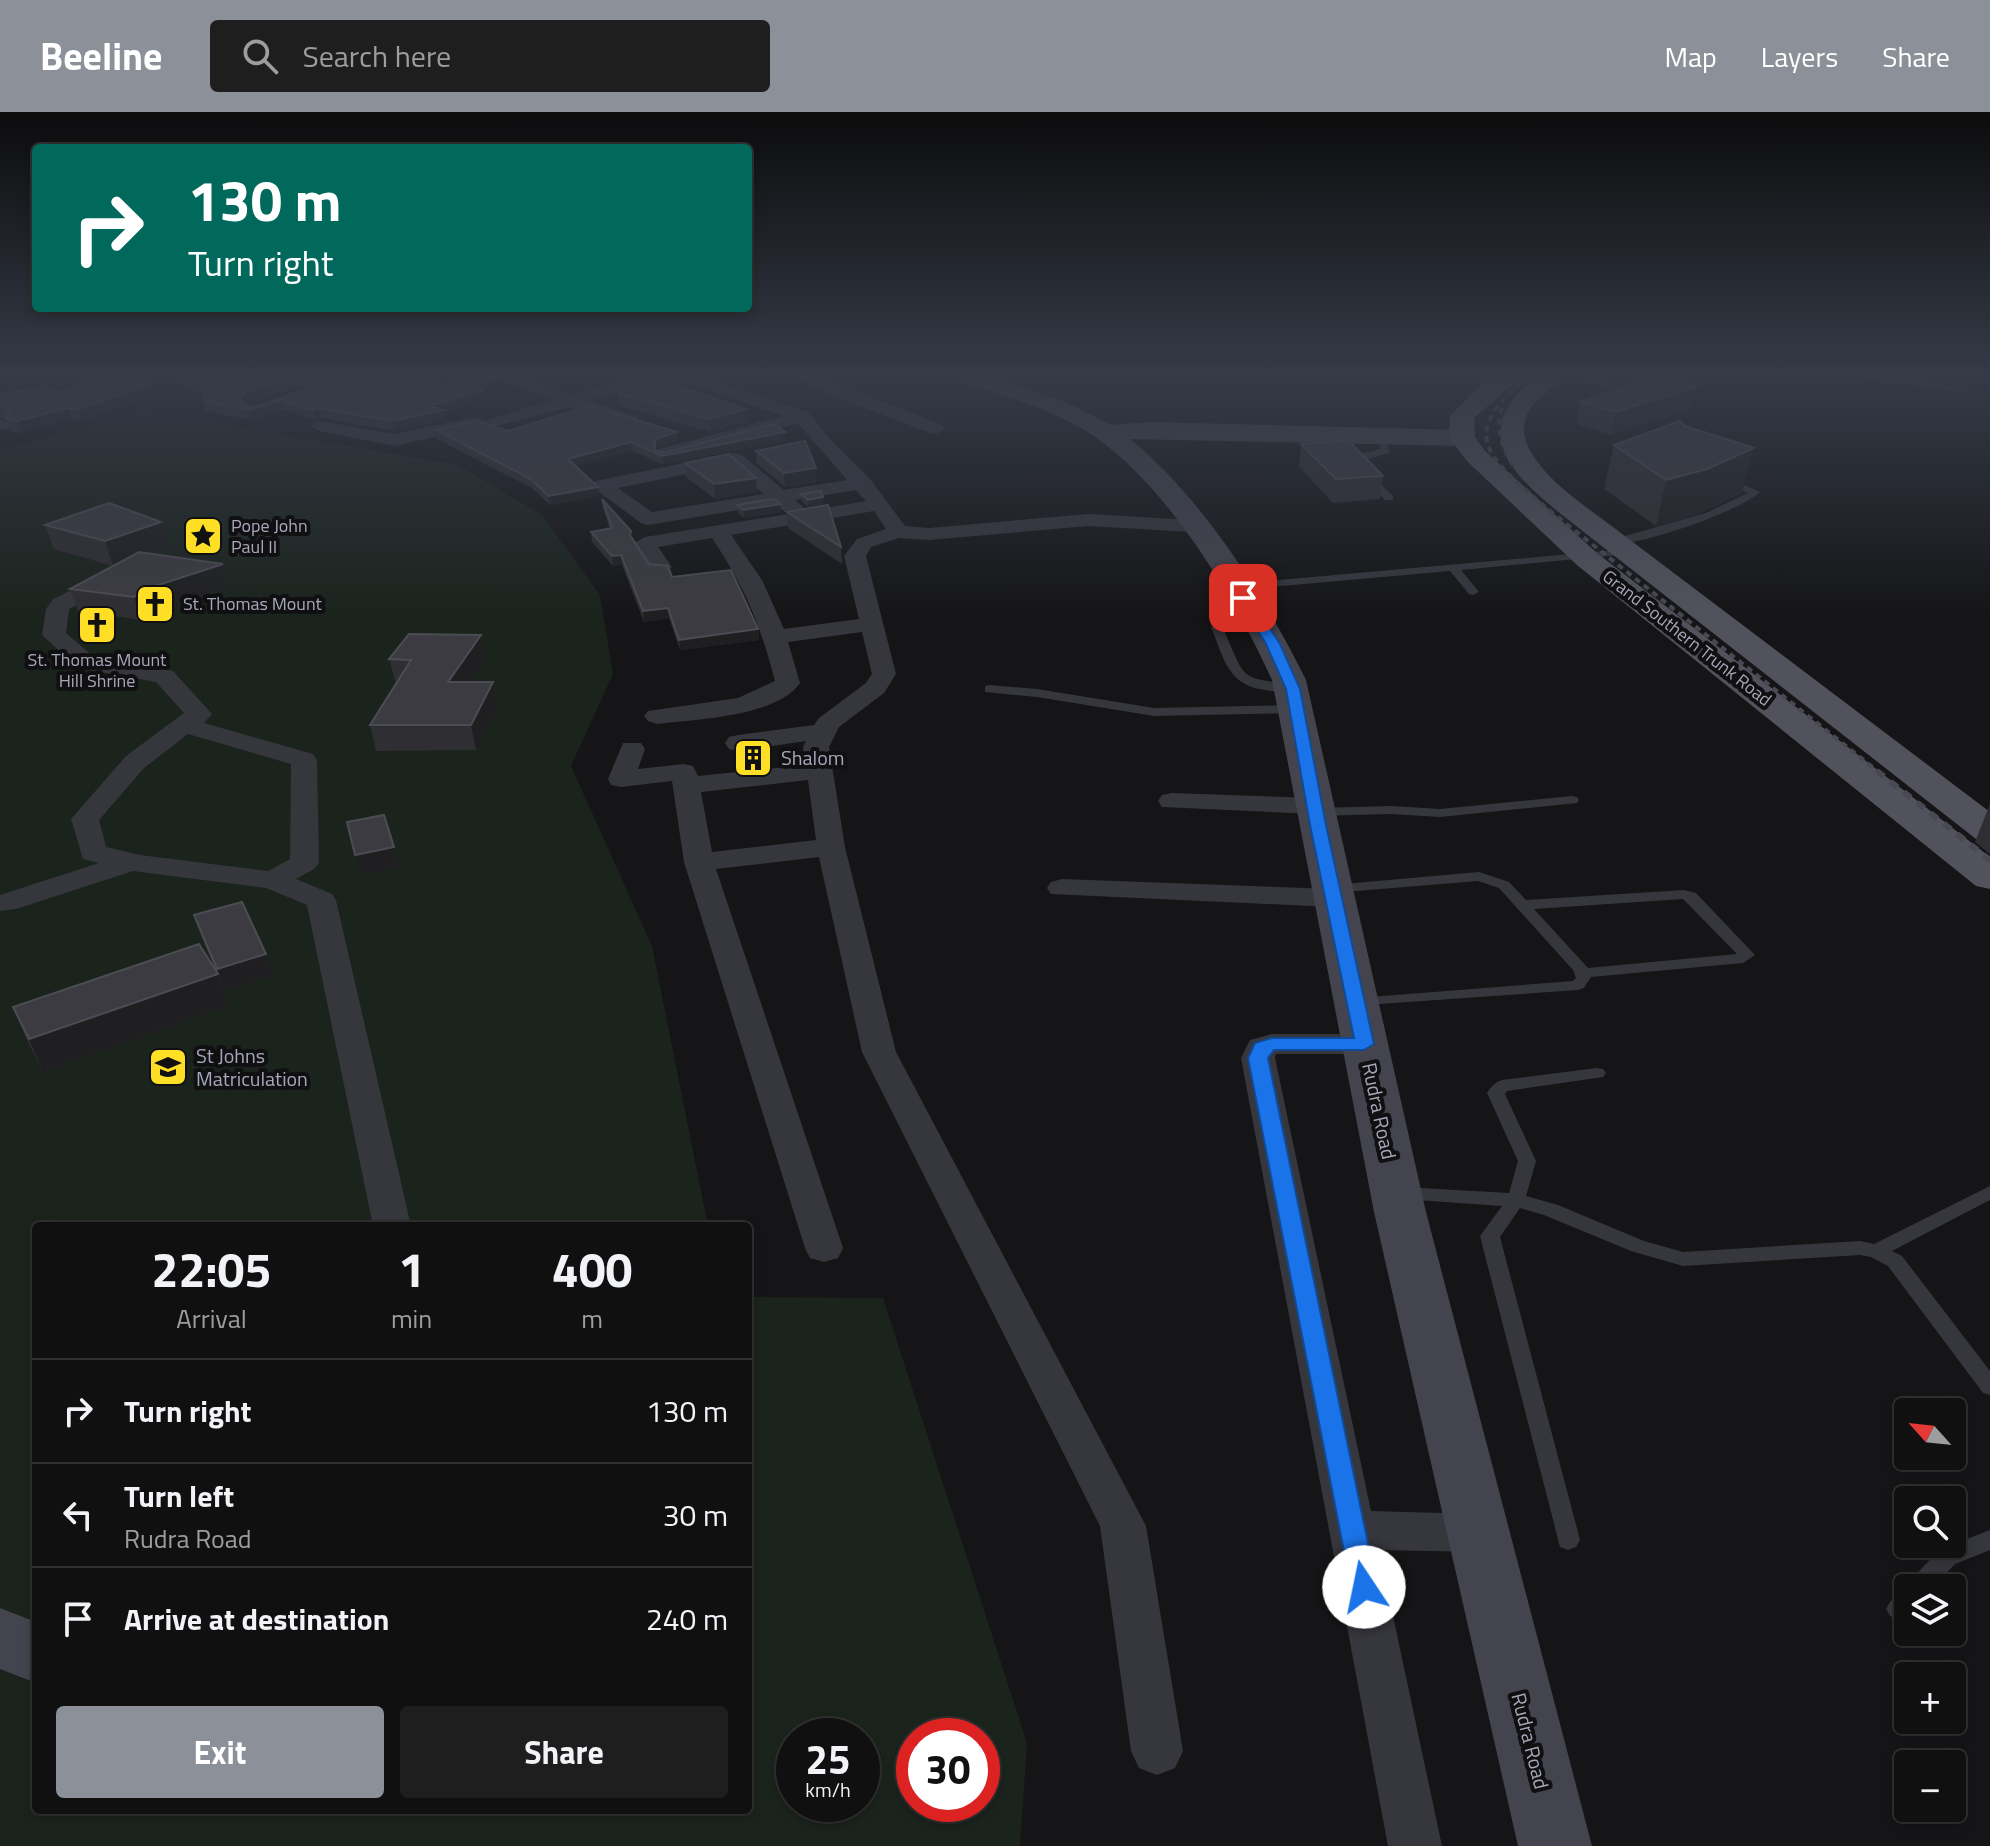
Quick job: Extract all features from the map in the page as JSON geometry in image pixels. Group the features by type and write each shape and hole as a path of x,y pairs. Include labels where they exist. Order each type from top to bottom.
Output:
{"main road":[{"name":"Grand Southern Trunk Road","path":"1477,457 1569,543 1990,877"},
{"name":"Grand Southern Trunk Road","path":"1520,457 1533,473 1611,540 1990,831"},
{"path":"1569,543 1611,540"}],"street":[{"path":"592,472 650,457"},
{"path":"745,457 602,485 648,519 863,483"},
{"path":"831,457 863,483 889,518"},
{"name":"Rudra Road","path":"1133,457 1166,491 1246,603 1273,644 1294,699 1396,1193 1555,1846"},
{"path":"735,459 804,518"},
{"path":"661,567 645,543 804,518 889,518 929,534 1088,520 1163,527 1192,526"},
{"path":"889,518 855,556 884,674 875,688 828,723 816,747 831,847 879,1052 1123,1526 1157,1751"},
{"path":"657,716 740,705 774,695 788,683 775,637 751,580 718,531"},
{"path":"128,569 61,604 57,609 54,635 87,663 164,676 192,719 304,760 304,863 272,880"},
{"path":"775,637 872,624"},
{"path":"192,719 135,762 85,819 93,853 132,862 272,880 321,900 391,1222"},
{"path":"738,743 825,731"},
{"path":"632,749 621,779 684,772 699,862 824,1248"},
{"path":"686,786 820,771"},
{"path":"1172,801 1315,809"},
{"path":"699,862 831,847"},
{"path":"3,904 132,862"},
{"path":"1062,888 1332,894"},
{"path":"1360,1023 1262,1047 1258,1058 1415,1846"},
{"path":"1353,1530 1479,1533"},
{"path":"0,1638 32,1651"}],"lane":[{"path":"1336,459 1369,457"},
{"path":"1349,458 1389,498"},
{"path":"1246,603 1453,567 1569,543 1652,534 1753,497 1755,492 1719,478"},
{"path":"1453,567 1473,592"},
{"path":"989,689 1037,693 1154,712 1294,699"},
{"path":"1315,809 1440,813 1572,800"},
{"path":"1332,894 1479,876 1504,885 1584,979 1578,985 1360,1023"},
{"path":"1523,905 1674,892 1684,894 1691,896 1745,949 1747,955 1743,958 1582,973"},
{"path":"1568,1540 1490,1236 1516,1200 1527,1161 1497,1098 1496,1088 1597,1073"},
{"path":"1876,1251 1990,1192"},
{"path":"1396,1193 1516,1200 1551,1210 1638,1246 1683,1259 1860,1248 1876,1251 1895,1261 1990,1387"},
{"path":"1930,1574 1947,1557 1990,1540"}],"shaded area":[{"name":"St. Thomas Mount","path":"0,457 411,457 458,465 542,515 600,595 613,674 571,766 652,946 707,1222 32,1222 32,1814 752,1814 752,1297 883,1298 1027,1743 1020,1846 0,1846"}],"building":[{"path":"488,457 576,457 568,459 598,487 548,496 531,479"},
{"path":"732,457 756,478 714,484 685,463"},
{"path":"764,457 811,457 816,468 784,473"},
{"path":"1314,457 1364,457 1383,476 1336,479"},
{"path":"1632,457 1734,457 1707,469 1666,480"},
{"path":"821,491 823,497 808,500 801,494"},
{"path":"602,499 631,531 630,535 649,564 668,566 672,577 731,570 758,629 679,640 668,608 643,611 621,555 612,556 591,532 612,528"},
{"path":"774,499 780,504 743,510 737,505"},
{"path":"109,503 161,522 105,541 45,525"},
{"path":"828,505 841,547 787,512"},
{"path":"139,552 223,564 152,587 134,597 70,589"},
{"path":"409,634 481,635 448,682 493,682 471,725 370,725 411,660 389,659"},
{"path":"384,815 394,847 355,855 347,822"},
{"path":"242,902 266,954 217,969 194,915"},
{"path":"199,944 218,974 29,1039 13,1007"}],"railway":[{"path":"1494,457 1544,506 1880,773"},
{"path":"1508,457 1514,467"},
{"path":"1877,771 1990,860"}],"place":[{"name":"Pope John Paul II","path":"203,536"},
{"name":"St. Thomas Mount","path":"155,604"},
{"name":"St. Thomas Mount Hill Shrine","path":"97,625"},
{"name":"Shalom","path":"753,758"},
{"name":"St Johns Matriculation","path":"168,1067"}],"route":[{"path":"1243,598 1273,644 1293,689 1364,1044 1272,1044 1262,1047 1258,1058 1364,1587"}]}
